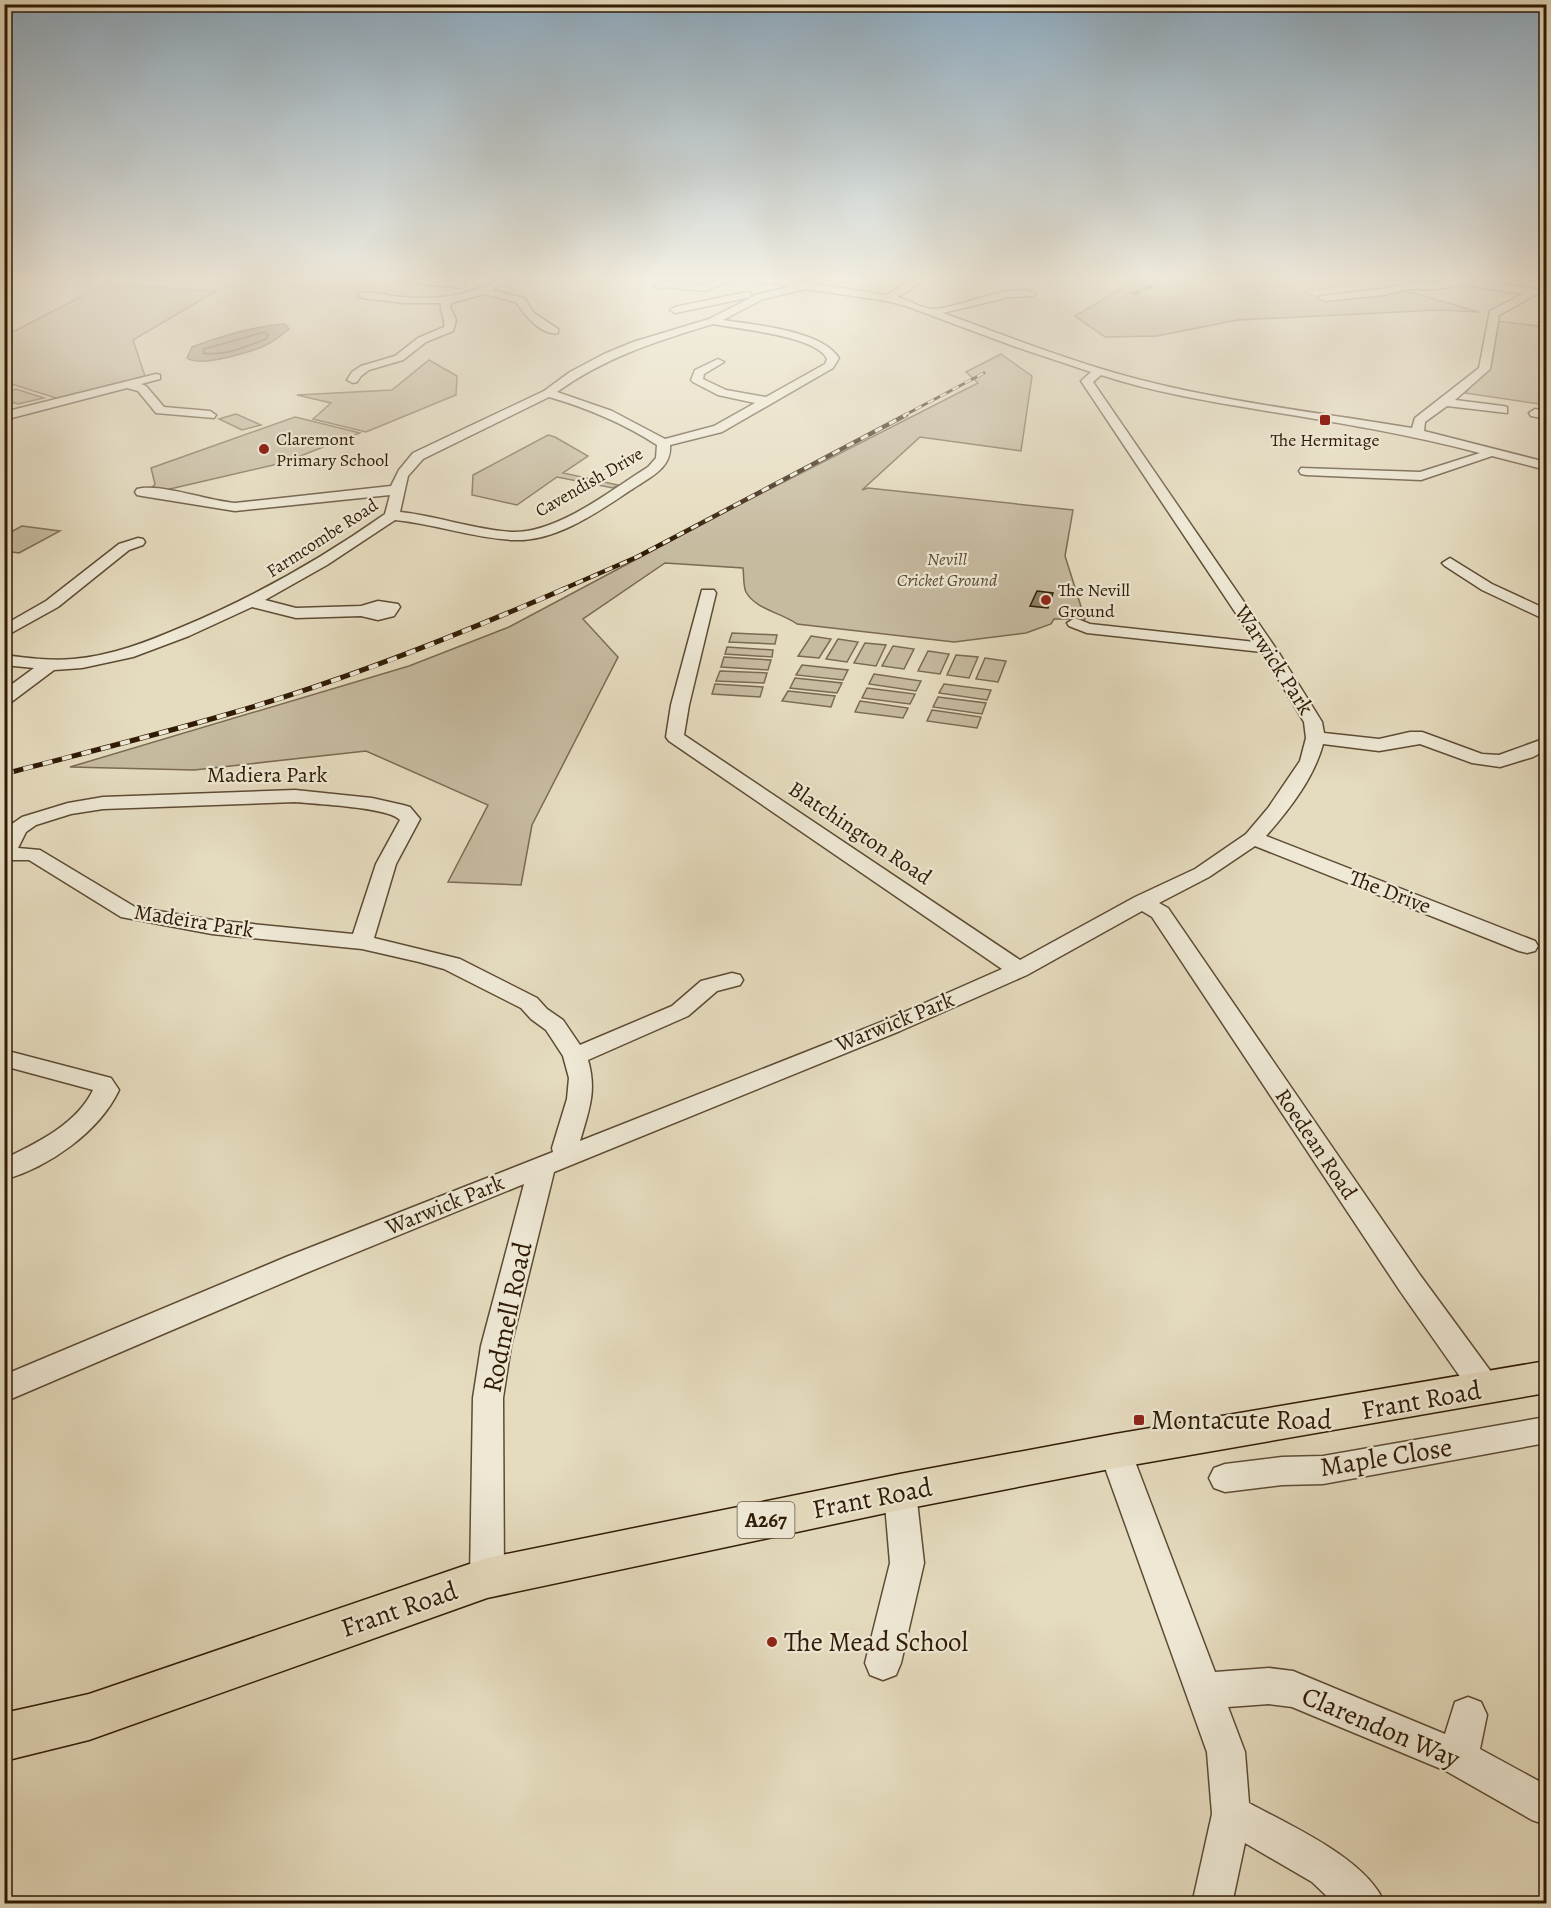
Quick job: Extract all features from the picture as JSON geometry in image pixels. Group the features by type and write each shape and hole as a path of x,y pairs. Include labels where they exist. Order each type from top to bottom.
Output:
{"main road":[{"name":"Frant Road","path":"4,1737 89,1717 487,1578 900,1492 1115,1451 1546,1377"}],"street":[{"path":"350,378 364,368"},
{"name":"Farmcombe Road","path":"4,660 51,664 81,663 136,652 253,602 336,555 392,516 399,490 399,479 405,467 418,456 548,393 585,368"},
{"path":"707,368 699,372 697,380 705,386 768,401"},
{"path":"663,443 718,429 825,368"},
{"path":"1091,368 1134,382 1195,395 1418,433 1546,466"},
{"path":"1418,433 1419,422 1484,368"},
{"name":"Warwick Park","path":"4,1389 297,1265 892,1026 1019,970 1143,902 1202,873 1253,838 1276,812 1309,761 1315,738 1313,722 1267,648 1087,381 1099,371"},
{"path":"4,416 156,377"},
{"path":"125,384 142,388 160,410 210,415"},
{"name":"Cavendish Drive","path":"392,516 456,525 516,537 522,547 530,549 541,544 534,535 574,518 653,470 664,456 663,443 638,426 609,412 548,393"},
{"path":"1445,402 1503,410"},
{"path":"1306,471 1421,476 1484,456 1491,450"},
{"path":"1531,462 1546,474"},
{"path":"142,492 159,493 216,507 235,507 352,493 399,490"},
{"path":"4,632 52,604 124,547 138,542"},
{"path":"1450,563 1487,587 1546,615"},
{"name":"Blatchington Road","path":"708,593 680,705 675,737 1019,970"},
{"path":"253,602 296,613 365,611"},
{"path":"1075,623 1087,628 1267,648"},
{"path":"4,699 51,664"},
{"path":"1315,738 1379,745 1410,738 1422,738 1479,759 1500,761 1526,753 1546,743"},
{"name":"Madiera Park","path":"5,854 15,834 29,821 68,809 103,803 295,796 372,804 403,811 410,819 386,864 362,942"},
{"name":"The Drive","path":"1253,838 1527,946"},
{"name":"Madeira Park","path":"5,854 33,854 129,912 212,927 362,942"},
{"name":"Roedean Road","path":"1143,902 1160,913 1410,1283 1486,1389"},
{"name":"Rodmell Road","path":"362,942 452,964 529,1003 539,1014 555,1025 575,1056 581,1078 580,1099 565,1148 554,1161 496,1346 488,1398 487,1578"},
{"path":"575,1056 680,1011 709,986 732,980"},
{"path":"4,1058 102,1084 106,1090 103,1098 84,1120 49,1149 4,1171"},
{"name":"Maple Close","path":"1225,1478 1323,1470 1546,1430"},
{"path":"1115,1451 1226,1752 1231,1814 1212,1904"},
{"path":"883,1663 907,1563 900,1492"},
{"name":"Clarendon Way","path":"1205,1691 1269,1686 1293,1689 1459,1758 1546,1806"},
{"path":"1459,1758 1468,1715"},
{"path":"1231,1814 1326,1868 1365,1904"}],"green space":[{"path":"5,368 142,368 145,376 59,399 5,382"},
{"path":"419,368 443,368 457,376 456,395 366,432 313,419 331,403 297,395 392,390"},
{"name":"Nevill Cricket Ground","path":"974,368 1021,368 1032,376 1021,451 920,437 862,490 868,488 1073,510 1065,556 1085,619 1054,619 1051,624 1026,633 954,642 797,624 762,607 750,598 745,590 743,568 665,563 583,619 618,657 532,825 521,885 448,882 488,805 366,751 194,770 70,767 409,666 509,627 727,511 978,383 966,372"},
{"path":"1487,368 1546,368 1546,405 1465,393"},
{"path":"16,389 44,398 18,404 5,400 5,392"},
{"path":"236,414 261,425 242,430 219,419"},
{"name":"Claremont Primary School","path":"295,417 360,433 282,463 157,492 149,491 155,484 151,468"},
{"path":"548,435 588,456 563,473 618,485 613,488 557,477 517,505 472,495 473,475"},
{"path":"22,526 60,531 19,553 5,551 5,535"},
{"path":"732,633 777,635 775,644 729,642"},
{"path":"811,636 831,639 819,658 798,656"},
{"path":"838,639 858,642 847,662 826,659"},
{"path":"865,643 886,645 876,666 854,663"},
{"path":"893,646 914,649 904,669 882,666"},
{"path":"727,647 773,650 772,657 725,654"},
{"path":"928,651 949,654 940,674 918,671"},
{"path":"956,655 978,657 969,678 947,675"},
{"path":"724,657 771,660 768,670 721,667"},
{"path":"985,658 1006,661 998,682 976,679"},
{"path":"802,665 848,670 843,680 796,675"},
{"path":"720,671 767,673 764,683 716,681"},
{"path":"874,674 921,681 916,691 869,684"},
{"path":"795,678 842,683 837,693 790,688"},
{"path":"715,684 763,687 760,697 712,694"},
{"path":"944,684 991,690 987,700 939,693"},
{"path":"867,688 915,694 910,704 862,698"},
{"path":"788,691 835,696 831,707 782,701"},
{"path":"938,697 986,703 982,714 933,707"},
{"path":"860,701 908,708 903,718 855,712"},
{"path":"932,710 981,717 977,728 927,721"}],"building":[{"name":"The Nevill Ground","path":"1037,591 1053,593 1048,608 1030,606"}],"railway":[{"path":"903,416 984,373"},
{"path":"561,590 637,557 906,415"},
{"path":"4,774 147,737 275,700 359,672 483,624 564,589"}],"place":[{"name":"The Hermitage","path":"1325,420"},
{"name":"Claremont Primary School","path":"264,449"},
{"name":"The Nevill Ground","path":"1046,600"},
{"name":"Montacute Road","path":"1139,1420"},
{"name":"The Mead School","path":"772,1642"}]}
